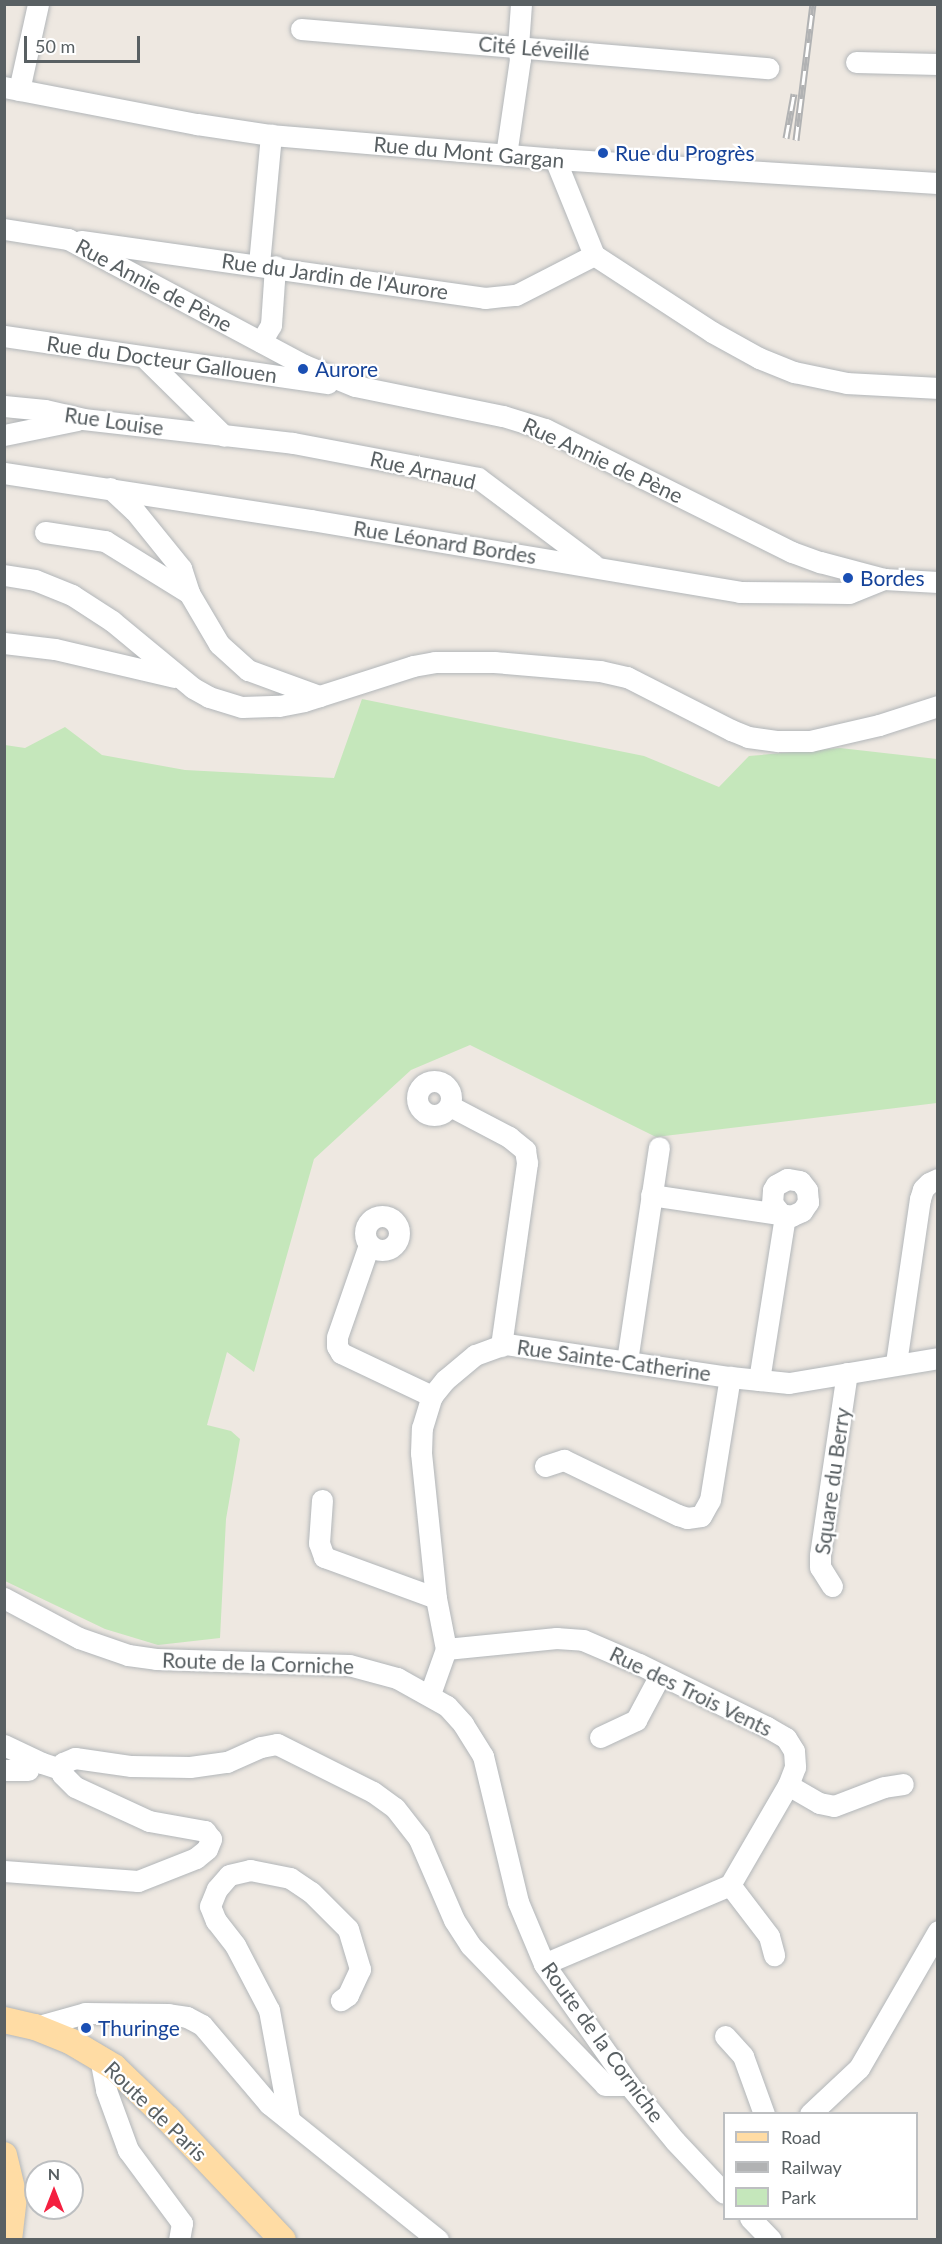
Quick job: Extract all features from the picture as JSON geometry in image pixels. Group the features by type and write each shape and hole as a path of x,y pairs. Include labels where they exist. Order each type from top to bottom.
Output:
{"main road":[{"name":"Route de Paris","path":"4,2020 35,2027 114,2067 146,2096 283,2240"},
{"path":"4,2155 13,2189 11,2229"}],"street":[{"path":"12,88 38,4"},
{"path":"506,155 520,59 518,46 521,4"},
{"name":"Cité Léveillé","path":"301,29 768,68"},
{"path":"856,62 938,64"},
{"name":"Rue du Mont Gargan","path":"12,88 197,124 272,135 555,159 938,183"},
{"path":"261,342 271,325 267,265 272,135"},
{"path":"555,159 594,255 712,332 759,358 794,372 847,383 938,387"},
{"name":"Rue Annie de Pène","path":"4,229 68,239 304,365 355,386 503,416 545,429 792,552 849,571 884,579 938,582"},
{"name":"Rue du Jardin de l'Aurore","path":"68,239 267,265 485,298 516,294 594,255"},
{"name":"Rue du Docteur Gallouen","path":"4,336 355,386"},
{"path":"144,357 224,436"},
{"name":"Rue Louise","path":"4,406 45,410 83,419 224,436"},
{"path":"4,435 83,419"},
{"name":"Rue Arnaud","path":"224,436 293,443 478,478 597,567"},
{"name":"Rue Léonard Bordes","path":"4,473 110,488 740,592 849,593 884,579"},
{"path":"110,488 134,510 181,568 189,593 219,644 248,670 319,696"},
{"path":"45,532 105,541 189,593"},
{"path":"4,575 48,585 89,604 178,678 209,697 242,706 279,706 319,696 392,672 435,662 494,662 590,670 627,677 731,730 748,737 778,741 810,741 879,725 938,706"},
{"path":"4,642 55,649 178,678"},
{"path":"450,1106 509,1137 525,1150 527,1163 501,1346"},
{"path":"627,1361 659,1147"},
{"path":"896,1363 920,1199 928,1182 938,1179"},
{"path":"651,1195 783,1214 759,1380"},
{"path":"369,1245 337,1337 336,1346 340,1353 432,1396"},
{"name":"Rue Sainte-Catherine","path":"446,1649 436,1598 421,1453 422,1428 432,1396 445,1380 475,1355 506,1344 730,1377 789,1383 896,1363 938,1358"},
{"name":"Square du Berry","path":"832,1586 820,1567 820,1555 847,1373"},
{"path":"545,1466 564,1460 678,1515 687,1518 701,1516 710,1500 730,1377"},
{"path":"322,1500 319,1543 324,1557 436,1598"},
{"name":"Route de la Corniche","path":"4,1598 79,1638 128,1655 156,1659 349,1665 384,1673 430,1694 447,1706 463,1724 483,1756 518,1902 544,1964 629,2085 675,2141 723,2189"},
{"name":"Rue des Trois Vents","path":"446,1649 556,1638 583,1640 660,1675 786,1738 794,1750 795,1767 788,1785 730,1885"},
{"path":"430,1694 446,1649"},
{"path":"600,1737 628,1726 636,1720 660,1675"},
{"path":"62,1772 63,1763 75,1758 131,1766 190,1767 227,1762 261,1747 277,1744 373,1792 395,1808 419,1839 454,1920 470,1945 605,2085 629,2085"},
{"path":"4,1745 62,1772 75,1787 149,1821 206,1831 211,1839 207,1849 196,1858 138,1881 4,1871"},
{"path":"4,1770 62,1772"},
{"path":"788,1785 819,1803 834,1806 884,1788 903,1784"},
{"path":"289,2119 269,2010 235,1945 216,1921 210,1906 217,1889 229,1875 250,1870 290,1878 311,1892 348,1929 360,1969 348,1995 340,2000"},
{"path":"544,1964 730,1885 769,1936 774,1955"},
{"path":"812,2112 859,2068 938,1931"},
{"path":"35,2027 85,2013 168,2014 187,2017 202,2025 269,2104 438,2240"},
{"path":"725,2036 744,2056 763,2112"},
{"path":"100,2058 106,2090 128,2150 182,2223 179,2240"},
{"path":"752,2220 771,2240"}],"green space":[{"path":"362,699 644,756 719,787 749,756 840,748 937,759 937,1103 656,1137 470,1045 411,1070 314,1159 254,1372 227,1352 207,1425 231,1431 240,1439 226,1519 220,1638 158,1645 105,1629 5,1581 5,745 25,748 65,727 102,755 185,770 334,778"}],"railway":[{"path":"796,140 813,4"},
{"path":"786,138 794,94"}],"place":[{"name":"Rue du Progrès","path":"603,153"},
{"name":"Aurore","path":"303,369"},
{"name":"Bordes","path":"848,578"},
{"name":"Thuringe","path":"86,2028"}]}
